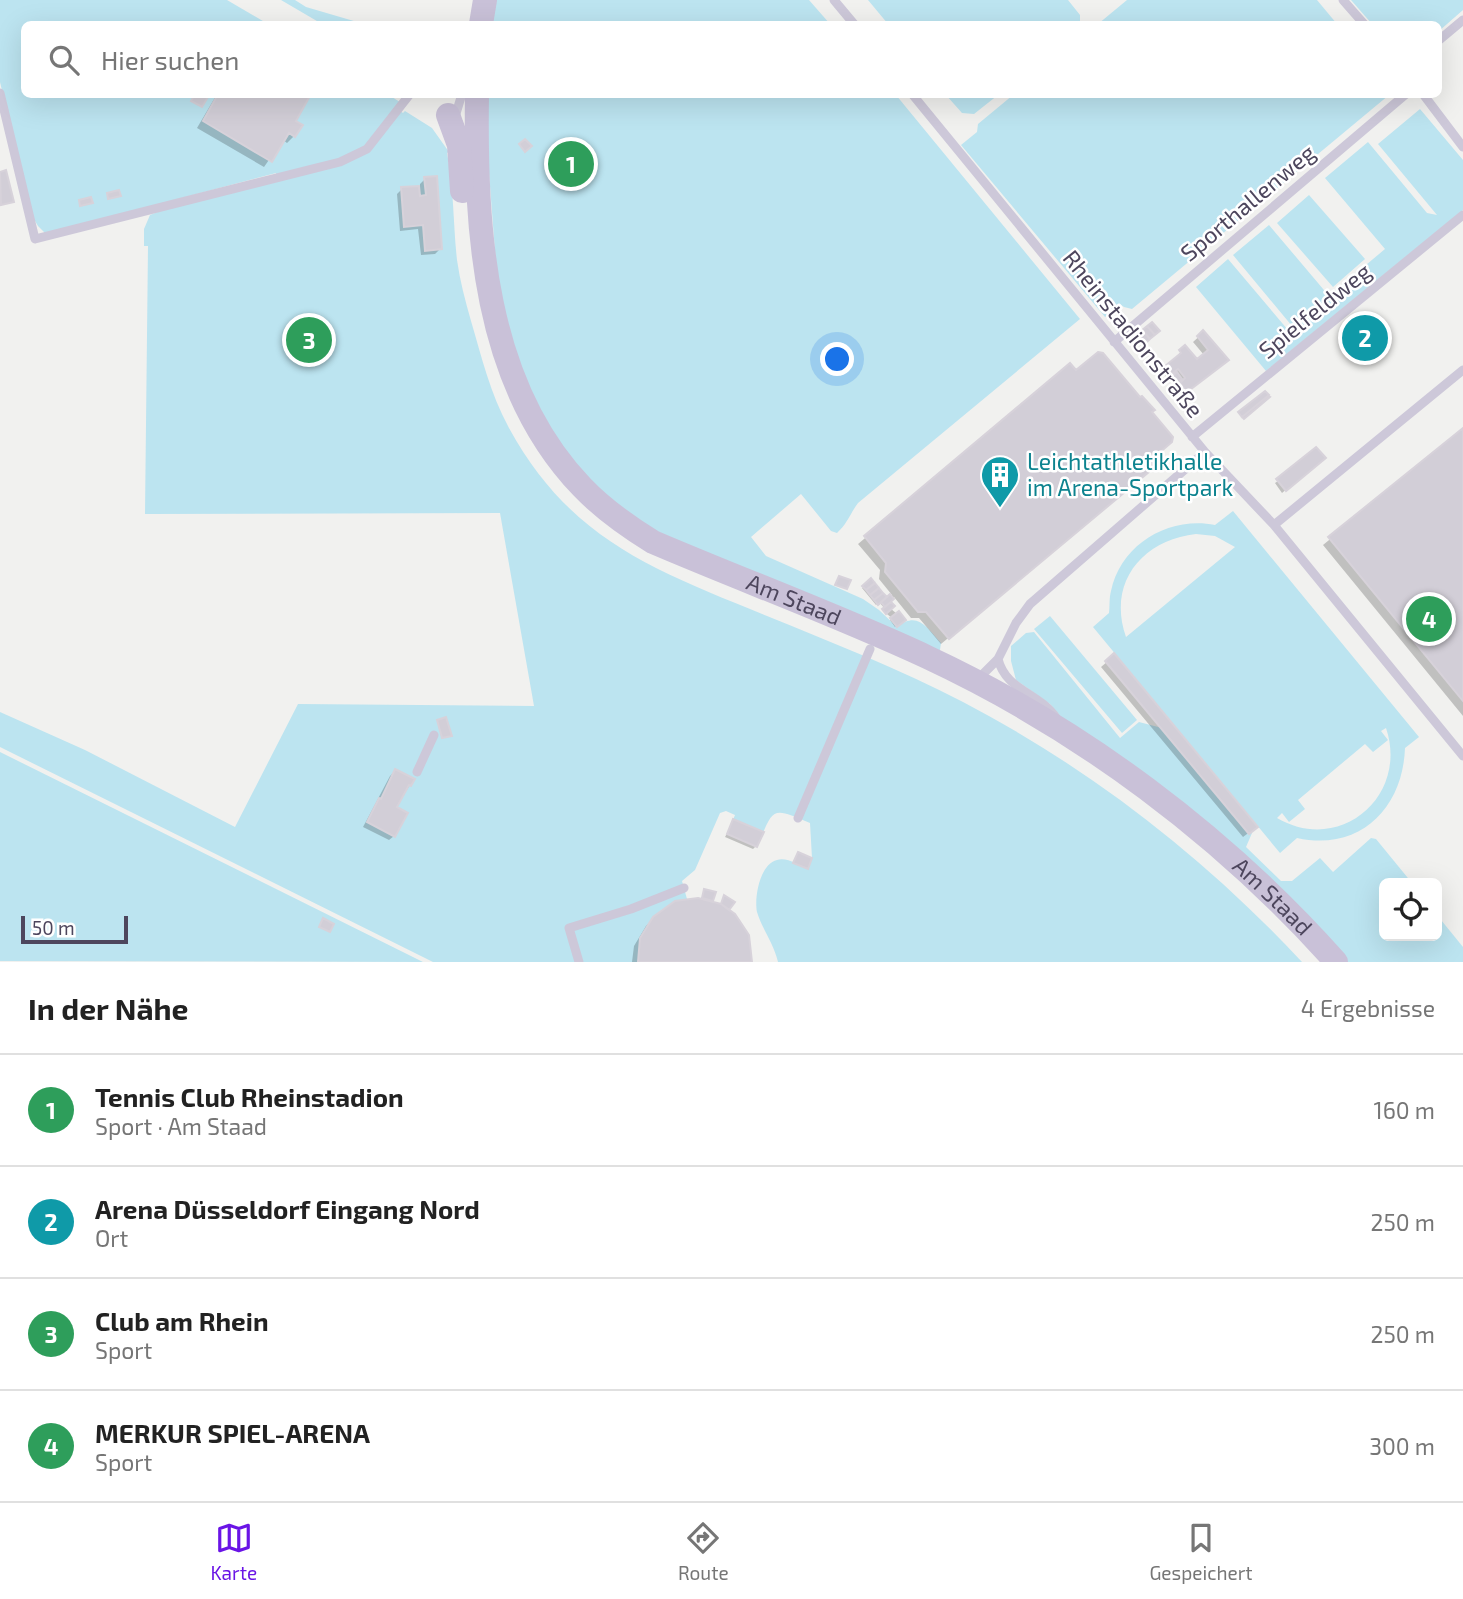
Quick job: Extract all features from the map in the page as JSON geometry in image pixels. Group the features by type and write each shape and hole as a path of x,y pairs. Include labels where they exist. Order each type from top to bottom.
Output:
{"street":[{"path":"482,21 485,0"},
{"name":"Am Staad","path":"475,98 459,132 469,255 488,352 509,410 551,477 604,528 651,559 870,649 954,688 1051,743 1105,778 1205,856 1265,911 1314,962"},
{"name":"Am Staad","path":"459,132 503,350 533,422 549,447 582,487 624,524 653,542 928,657 1065,733 1143,786 1223,849 1285,908 1336,962"}],"lane":[{"path":"834,0 852,21"},
{"path":"1343,0 1361,21"},
{"path":"1442,38 1463,20"},
{"path":"0,93 35,239 356,156 367,149 407,98"},
{"path":"459,132 462,98"},
{"name":"Rheinstadionstraße","path":"915,98 1192,437 1274,525 1463,756"},
{"name":"Sporthallenweg","path":"1114,342 1401,98"},
{"path":"1426,98 1462,144"},
{"name":"Spielfeldweg","path":"1192,437 1463,215"},
{"path":"1274,525 1463,370"},
{"path":"976,682 998,659 1016,623 1030,604 1205,452"},
{"path":"798,818 870,649"},
{"path":"998,659 1001,671 1008,680 1049,708 1065,733"},
{"path":"416,772 434,735"},
{"path":"579,962 569,928 631,909 684,888"}],"shaded area":[{"path":"0,0 227,0 263,21 21,21 21,98 394,98 400,102 396,108 432,128 449,152 458,268 487,375 509,428 533,467 560,499 588,525 652,566 915,678 1010,728 1056,756 1101,786 1185,851 1265,923 1302,962 778,962 757,912 756,898 762,874 771,863 781,859 789,860 808,869 812,858 810,823 787,814 775,814 767,824 757,847 727,834 735,815 726,811 720,813 695,870 682,881 687,899 666,907 650,921 641,939 638,962 433,962 0,747 0,712 85,750 235,827 298,704 534,706 500,513 145,514 148,246 144,246 144,229 150,215 170,207 276,181 276,173 46,234 32,216 0,82"},
{"path":"281,0 295,0 306,7 354,21 317,21"},
{"path":"492,0 809,0 827,21 488,21"},
{"path":"868,0 1068,0 1080,15 1080,21 886,21"},
{"path":"1127,0 1317,0 1334,21 1102,21"},
{"path":"1351,0 1463,0 1463,10 1442,28 1442,21 1369,21"},
{"path":"483,98 898,98 1080,319 858,503 837,533 831,531 801,494 751,537 766,556 863,599 897,627 911,620 921,623 941,643 940,650 932,652 620,515 548,437 500,316"},
{"path":"949,98 994,98 974,114 962,113"},
{"path":"1009,98 1385,98 1132,309 1121,305 1105,317 961,145 977,132 978,124"},
{"path":"1420,109 1463,160 1463,210 1266,371 1196,287 1228,259 1288,330 1292,326 1233,255 1269,225 1329,296 1385,249 1325,178 1368,142 1427,213 1437,215 1378,144"},
{"path":"1309,195 1365,259 1333,287 1277,223"},
{"path":"1233,511 1419,737 1405,748 1402,770 1387,807 1374,821 1358,831 1340,838 1320,841 1297,838 1280,853 1093,627 1109,613 1110,594 1116,574 1136,547 1150,537 1181,525 1215,525","holes":["1196,534 1215,536 1235,547 1126,637 1121,617 1121,599 1134,568 1145,555 1160,545","1386,728 1391,753 1388,776 1378,796 1364,812 1345,824 1324,829 1301,828 1277,818 1282,813 1289,822 1305,809 1298,800 1365,744 1373,752 1388,740 1381,731"]},
{"path":"1050,616 1137,720 1122,733 1034,629"},
{"path":"1034,632 1120,738 1139,722 1162,728 1252,833 1246,847 1281,881 1292,881 1320,858 1333,872 1371,838 1376,839 1408,878 1379,878 1379,941 1442,941 1442,921 1463,947 1463,962 1344,962 1062,718 1050,704 1016,680 1011,661 1011,646 1026,633"},
{"path":"0,752 423,962 0,961"}],"building":[{"path":"193,98 207,98 202,107 191,101"},
{"path":"216,98 309,98 296,121 303,125 295,137 289,133 272,162 203,121"},
{"path":"525,139 532,146 525,152 519,144"},
{"path":"6,170 14,202 1,205 0,172"},
{"path":"437,176 442,249 425,251 423,225 404,227 401,187 419,186 420,196 426,195 424,177"},
{"path":"119,190 121,196 108,199 107,193"},
{"path":"91,197 93,203 80,206 79,200"},
{"path":"1152,322 1160,331 1155,335 1147,326"},
{"path":"1147,326 1155,335 1150,339 1142,330"},
{"path":"1142,330 1150,339 1145,344 1137,334"},
{"path":"1203,330 1229,360 1187,392 1180,383 1185,378 1178,369 1172,374 1165,366 1181,353 1179,350 1185,345 1197,359 1208,350 1197,336"},
{"name":"Leichtathletikhalle im Arena-Sportpark","path":"1098,352 1103,353 1140,397 1155,410 1152,412 1173,437 1172,442 1151,460 1156,466 949,639 926,612 918,612 885,572 886,563 864,536 1070,363 1076,370"},
{"path":"1177,372 1182,379 1177,383 1172,376"},
{"path":"1265,391 1269,395 1242,417 1238,412"},
{"path":"1270,397 1244,419 1242,417"},
{"path":"1463,428 1463,701 1328,537"},
{"path":"1316,447 1326,458 1286,491 1276,479"},
{"path":"839,576 851,580 847,589 835,585"},
{"path":"871,578 875,583 866,590 862,586"},
{"path":"875,583 879,588 870,595 866,590"},
{"path":"879,588 883,593 874,600 870,595"},
{"path":"883,593 887,597 878,605 874,600"},
{"path":"890,594 894,599 885,607 881,602"},
{"path":"891,602 895,606 886,614 882,609"},
{"path":"899,611 906,620 897,627 890,618"},
{"path":"1114,653 1258,827 1249,834 1105,661"},
{"path":"446,717 452,736 442,738 437,720"},
{"path":"395,769 415,779 397,807 408,813 395,837 367,822"},
{"path":"733,819 764,832 757,847 727,834"},
{"path":"798,852 812,858 808,869 793,863"},
{"path":"704,889 716,892 713,901 702,898"},
{"path":"724,895 735,902 729,910 721,904"},
{"path":"698,898 721,904 735,914 749,935 752,962 638,962 640,938 653,917 675,901"},
{"path":"323,918 334,924 330,932 319,927"}],"place":[{"name":"Tennis Club Rheinstadion","path":"571,164"},
{"name":"Arena Düsseldorf Eingang Nord","path":"1365,338"},
{"name":"Club am Rhein","path":"309,340"},
{"name":"Leichtathletikhalle im Arena-Sportpark","path":"1000,509"},
{"name":"MERKUR SPIEL-ARENA","path":"1429,619"}]}
